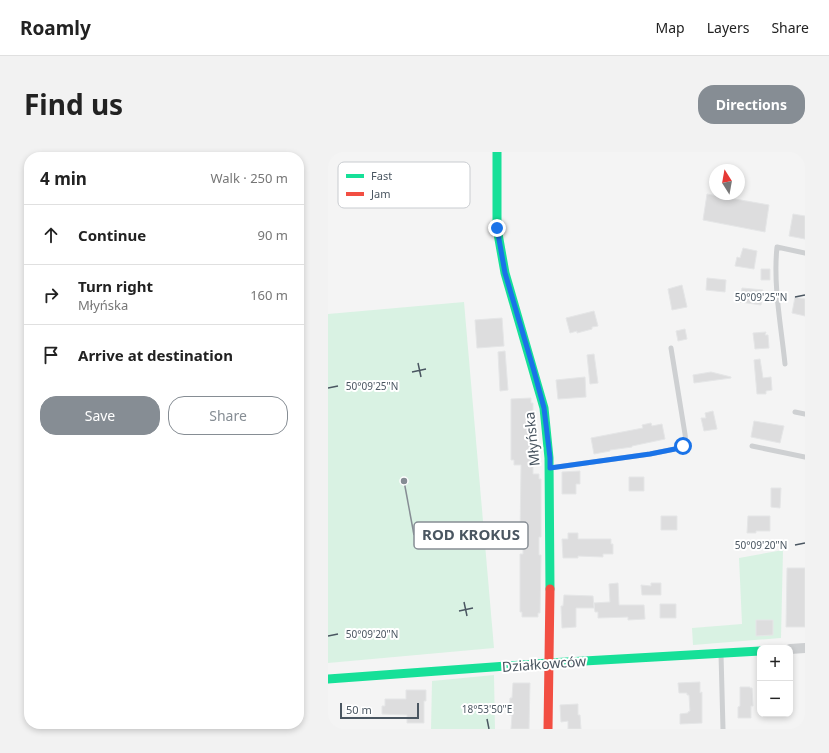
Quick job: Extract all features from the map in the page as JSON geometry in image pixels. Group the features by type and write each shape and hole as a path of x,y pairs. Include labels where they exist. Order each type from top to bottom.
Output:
{"street":[{"name":"Młyńska","path":"497,152 497,228 505,273 544,408 550,458 548,729"},
{"path":"793,649 805,648"},
{"name":"Działkowców","path":"328,679 549,663 757,651"}],"lane":[{"path":"785,364 776,262 777,247 805,253"},
{"path":"550,468 650,454 680,448 683,446 685,444 685,434 671,348"},
{"path":"795,412 805,414"},
{"path":"752,446 805,457"},
{"path":"721,653 724,729"}],"green space":[{"path":"464,302 494,648 328,663 328,314"},
{"path":"783,550 781,638 693,645 692,628 742,624 739,558"},
{"path":"494,675 495,729 431,729 432,681"}],"building":[{"path":"707,194 709,194 709,200 741,200 769,205 765,232 703,220"},
{"path":"793,214 805,216 805,239 789,236"},
{"path":"743,248 757,251 754,269 735,266 737,257 740,258"},
{"path":"761,269 770,269 770,280 761,280"},
{"path":"707,278 726,280 725,292 706,290"},
{"path":"682,285 687,307 672,310 668,289"},
{"path":"742,288 763,290 761,305 740,302"},
{"path":"795,297 805,299 805,316 792,313"},
{"path":"594,311 598,326 577,333 577,331 570,333 566,318"},
{"path":"502,318 504,346 477,348 475,320"},
{"path":"685,329 687,339 678,341 676,331"},
{"path":"766,332 765,335 768,335 769,348 755,349 753,333"},
{"path":"505,351 508,390 500,391 498,352"},
{"path":"594,354 598,383 590,384 587,355"},
{"path":"760,359 763,378 771,377 772,390 766,391 766,394 757,394 754,360"},
{"path":"711,372 731,378 694,383 693,375"},
{"path":"585,377 586,397 558,399 556,380"},
{"path":"531,398 531,403 533,403 533,474 539,474 539,479 541,479 541,537 539,537 539,555 541,555 540,613 538,613 538,617 522,617 522,612 520,612 520,554 523,554 523,537 520,537 521,465 514,465 514,460 511,460 511,399"},
{"path":"713,411 717,429 704,431 701,418 706,418 705,413"},
{"path":"754,421 784,426 780,443 751,437"},
{"path":"651,423 652,426 662,424 665,439 594,454 591,438 643,428 642,425"},
{"path":"580,471 580,484 576,484 576,494 562,494 562,472"},
{"path":"629,477 644,477 644,491 629,491"},
{"path":"771,488 781,488 780,508 771,507"},
{"path":"661,516 677,516 677,530 661,530"},
{"path":"748,516 770,516 770,531 756,531 756,533 747,533"},
{"path":"568,533 578,533 578,539 611,539 611,544 613,544 613,554 603,554 603,557 578,556 578,558 563,558 562,539 568,539"},
{"path":"787,568 805,568 805,627 786,627"},
{"path":"618,583 619,605 644,605 645,619 628,620 628,617 598,618 598,612 595,612 594,603 610,602 609,584"},
{"path":"651,583 661,583 661,595 642,595 641,585 651,586"},
{"path":"564,595 593,596 594,608 576,608 576,627 562,628 561,606 563,606"},
{"path":"660,604 676,604 676,618 660,618"},
{"path":"756,620 773,620 773,635 756,636"},
{"path":"700,682 700,693 702,692 702,723 680,724 680,714 688,713 690,711 689,695 687,695 687,693 679,693 678,683"},
{"path":"513,683 530,683 529,729 511,729 512,715 509,715"},
{"path":"740,687 752,688 753,706 751,706 751,718 738,718 738,707 740,706"},
{"path":"406,690 426,690 426,701 424,701 424,723 407,723 407,715 382,714 382,706 385,706 385,699 406,699"},
{"path":"578,704 578,715 580,715 581,729 568,729 568,721 561,722 560,705"}],"traffic: fast":[{"path":"497,152 497,228 505,273 544,408 549,458 550,589"},
{"path":"328,679 549,663 757,651"}],"traffic: jam":[{"path":"548,729 550,589"}],"place":[{"name":"ROD KROKUS","path":"404,481"}],"route":[{"path":"497,228 505,273 544,408 550,468 650,454 680,448 683,446"}]}
